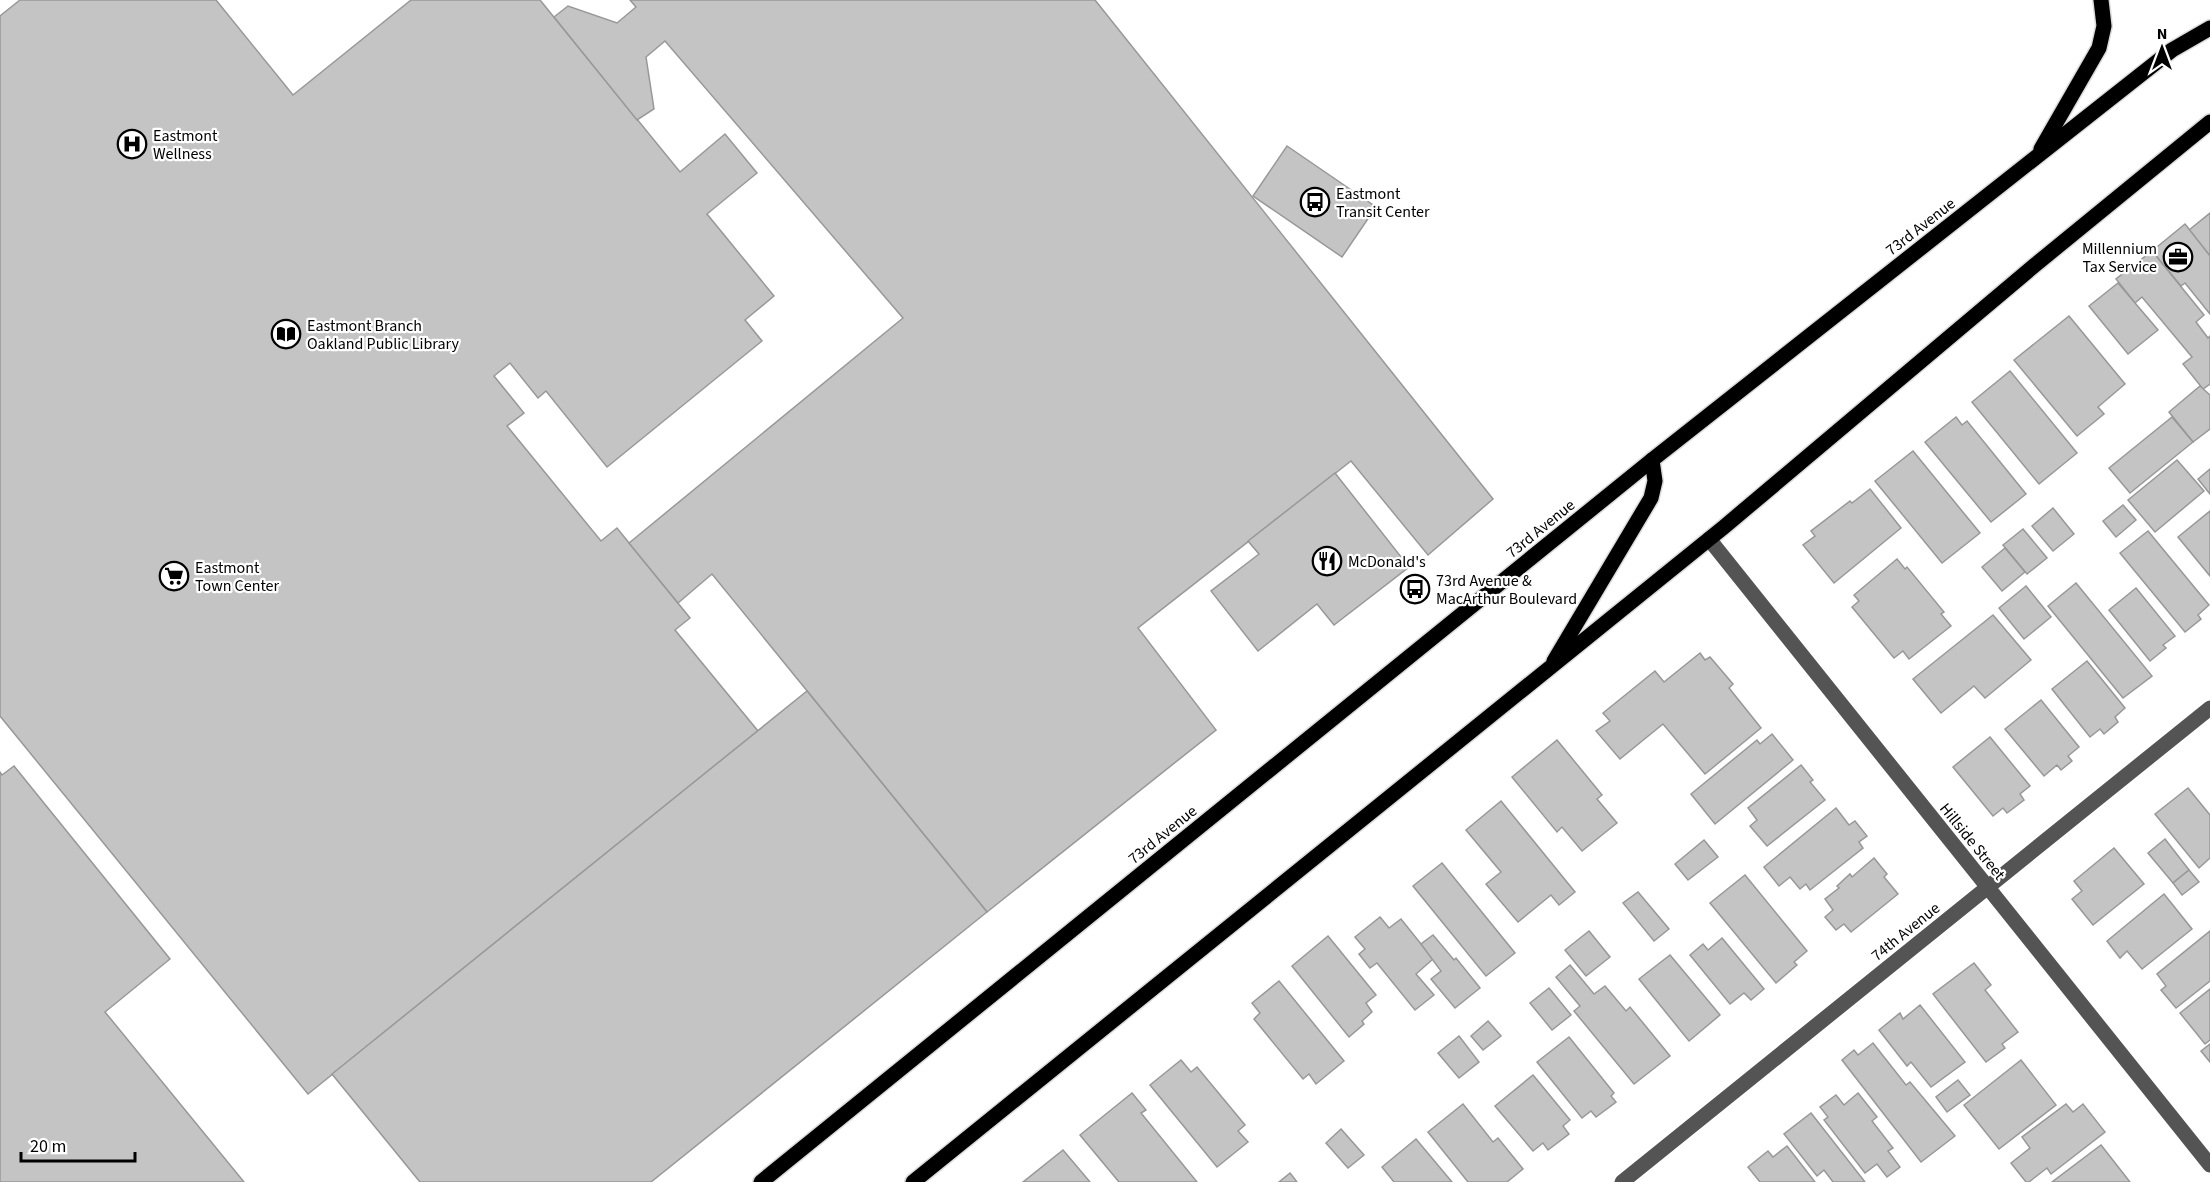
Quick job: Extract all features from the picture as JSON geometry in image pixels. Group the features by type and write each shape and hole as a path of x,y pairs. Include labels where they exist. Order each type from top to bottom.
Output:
{"main road":[{"path":"2037,157 2099,48 2104,26 2101,0"},
{"name":"73rd Avenue","path":"761,1182 1652,460 2172,50 2210,28"},
{"path":"914,1182 1709,539 2035,265 2210,123"},
{"path":"1547,671 1651,498 1655,481 1652,460"}],"street":[{"name":"Hillside Street","path":"1709,539 2210,1165"},
{"name":"74th Avenue","path":"1622,1182 2210,708"}],"building":[{"path":"20,0 216,0 293,95 411,0 540,0 680,172 725,134 757,173 707,214 774,296 745,320 762,341 607,467 546,391 538,398 510,363 494,376 524,413 507,426 601,541 617,528 690,618 675,630 758,731 308,1094 0,716 0,16"},
{"path":"630,0 1095,0 1493,499 1428,555 1351,461 1138,628 1216,730 987,912 712,574 678,603 629,543 903,318 665,41 646,57 654,109 637,120 554,17 568,6 617,23 636,7"},
{"path":"1287,146 1376,207 1342,257 1253,196"},
{"path":"2210,213 2210,256 2189,230"},
{"path":"2185,224 2210,256 2210,314 2185,283 2181,286 2152,251"},
{"path":"2152,251 2204,315 2196,322 2208,338 2210,336 2210,384 2203,389 2183,364 2192,357 2142,297 2135,303 2116,279"},
{"path":"2118,283 2158,330 2128,354 2089,306"},
{"path":"2069,316 2125,384 2098,407 2104,414 2077,436 2014,360"},
{"path":"2010,371 2077,453 2039,484 1972,402"},
{"path":"2200,386 2210,395 2210,429 2193,442 2169,412"},
{"path":"1956,417 1962,425 1967,421 2026,494 1991,522 1925,442"},
{"path":"2172,417 2193,442 2130,493 2109,468"},
{"path":"1913,451 1980,533 1942,563 1875,481"},
{"path":"2177,460 2204,491 2155,532 2128,500"},
{"path":"2210,469 2210,494 2198,479"},
{"name":"McDonald's","path":"1335,473 1409,567 1334,625 1317,604 1258,651 1211,591 1259,554 1248,541"},
{"path":"1870,489 1901,528 1834,583 1803,545 1815,536 1811,531 1850,501 1852,503"},
{"path":"2123,505 2136,520 2116,537 2103,521"},
{"path":"2053,508 2074,534 2053,551 2032,526"},
{"path":"2210,511 2210,576 2178,537"},
{"path":"2023,529 2047,558 2027,574 2003,545"},
{"path":"2148,531 2209,605 2198,615 2201,619 2185,632 2120,553"},
{"path":"2005,548 2025,572 2002,591 1982,567"},
{"path":"1897,559 1905,569 1907,567 1944,612 1941,614 1951,626 1909,659 1903,651 1894,658 1852,607 1859,601 1854,595"},
{"path":"2076,583 2152,676 2123,698 2048,606"},
{"path":"2026,586 2051,617 2024,639 1999,608"},
{"path":"2136,588 2175,636 2163,645 2166,648 2150,661 2109,610"},
{"path":"1993,615 2031,660 1985,698 1974,686 1941,713 1913,679"},
{"path":"1700,653 1705,660 1710,657 1733,684 1729,688 1761,728 1705,774 1663,724 1620,759 1596,731 1610,721 1603,713 1655,671 1664,682"},
{"path":"2087,661 2125,708 2115,717 2118,722 2104,734 2100,729 2090,737 2052,689"},
{"path":"807,691 987,912 651,1182 420,1182 332,1074"},
{"path":"2041,700 2079,747 2068,756 2072,761 2061,770 2057,765 2044,776 2005,729"},
{"path":"1772,734 1793,760 1715,824 1691,794 1757,740 1760,744"},
{"path":"1990,737 2030,786 2020,794 2024,800 2007,813 2003,808 1993,816 1953,767"},
{"path":"1557,740 1602,795 1597,799 1617,823 1582,851 1562,827 1557,832 1512,777"},
{"path":"1801,765 1813,780 1810,782 1825,800 1767,846 1750,826 1757,820 1748,808"},
{"path":"14,766 170,959 105,1012 244,1182 0,1182 0,772 2,775"},
{"path":"2188,788 2210,815 2210,858 2199,868 2155,814"},
{"path":"1501,801 1575,892 1559,905 1551,895 1518,922 1486,884 1501,872 1466,830"},
{"path":"1836,808 1849,825 1855,821 1867,836 1859,842 1863,848 1810,890 1806,884 1800,889 1790,877 1779,886 1764,867"},
{"path":"2165,839 2189,870 2173,883 2148,853"},
{"path":"1704,840 1718,857 1688,880 1675,864"},
{"path":"2114,848 2144,884 2093,925 2072,899 2082,891 2074,881"},
{"path":"1874,858 1887,874 1884,877 1898,894 1851,932 1844,924 1836,930 1825,917 1833,910 1825,899 1839,888 1837,886 1850,874 1852,877"},
{"path":"1442,863 1515,953 1486,976 1413,886"},
{"path":"2189,870 2199,882 2182,895 2173,883"},
{"path":"1745,875 1807,951 1794,962 1797,965 1776,983 1710,903"},
{"path":"1638,892 1669,929 1654,941 1623,903"},
{"path":"2164,894 2192,929 2142,969 2127,951 2120,958 2107,941"},
{"path":"1380,917 1389,928 1401,919 1433,959 1416,974 1434,995 1415,1010 1377,963 1370,968 1359,954 1365,949 1355,937"},
{"path":"1589,931 1610,957 1586,976 1565,950"},
{"path":"2210,931 2210,981 2176,1008 2161,990 2166,986 2157,974"},
{"path":"1433,935 1454,960 1456,958 1480,988 1455,1008 1431,979 1441,971 1421,944"},
{"path":"1328,936 1376,995 1366,1003 1372,1012 1362,1021 1364,1024 1349,1037 1292,966"},
{"path":"1722,938 1764,989 1751,1000 1744,993 1730,1004 1690,955 1703,944 1708,950"},
{"path":"1670,955 1720,1015 1689,1041 1639,979"},
{"path":"1974,963 1991,985 1985,990 2018,1032 2002,1044 2005,1048 1986,1062 1933,994"},
{"path":"1570,965 1594,994 1605,986 1626,1011 1630,1007 1670,1056 1634,1084 1574,1011 1580,1006 1556,977"},
{"path":"1279,981 1344,1061 1316,1084 1309,1074 1303,1079 1254,1019 1260,1013 1252,1003"},
{"path":"1549,988 1571,1015 1552,1030 1530,1003"},
{"path":"2210,989 2210,1040 2205,1044 2180,1013"},
{"path":"1920,1005 1965,1062 1931,1087 1911,1062 1907,1066 1879,1030 1900,1013 1903,1019"},
{"path":"1488,1021 1501,1036 1483,1050 1471,1036"},
{"path":"1459,1036 1479,1062 1459,1078 1438,1053"},
{"path":"1569,1037 1614,1093 1611,1096 1616,1102 1596,1117 1591,1111 1582,1118 1537,1062"},
{"path":"1873,1043 1906,1085 1910,1082 1955,1136 1921,1162 1842,1060 1854,1050 1858,1055"},
{"path":"2210,1044 2210,1062 2201,1051"},
{"path":"1181,1060 1191,1072 1197,1067 1245,1125 1238,1131 1248,1142 1217,1167 1150,1085"},
{"path":"2021,1060 2056,1105 1999,1149 1964,1105"},
{"path":"1533,1075 1570,1120 1563,1126 1569,1134 1548,1150 1543,1143 1533,1151 1495,1106"},
{"path":"1958,1080 1970,1095 1947,1112 1936,1097"},
{"path":"1132,1093 1146,1110 1141,1113 1197,1182 1119,1182 1080,1135"},
{"path":"1858,1093 1877,1117 1872,1121 1893,1148 1888,1151 1900,1167 1887,1177 1877,1164 1865,1173 1824,1120 1828,1117 1820,1107 1836,1095 1844,1105"},
{"path":"1463,1104 1493,1142 1498,1138 1523,1169 1507,1182 1468,1182 1428,1132"},
{"path":"2066,1104 2073,1112 2083,1104 2105,1132 2051,1174 2047,1168 2026,1182 2011,1163 2030,1148 2022,1137"},
{"path":"1811,1113 1865,1182 1833,1182 1824,1170 1817,1176 1784,1134"},
{"path":"1341,1129 1364,1155 1348,1168 1326,1143"},
{"path":"1416,1139 1452,1182 1394,1182 1382,1167"},
{"path":"2101,1145 2130,1182 2052,1182"},
{"path":"1787,1146 1815,1182 1760,1182 1748,1167 1768,1151 1773,1157"},
{"path":"1063,1150 1090,1182 1023,1182"},
{"path":"1290,1173 1297,1182 1279,1182"}],"place":[{"name":"Eastmont Wellness","path":"132,144"},
{"name":"Eastmont Transit Center","path":"1315,202"},
{"name":"Millennium Tax Service","path":"2178,257"},
{"name":"Eastmont Branch Oakland Public Library","path":"286,334"},
{"name":"McDonald's","path":"1327,561"},
{"name":"Eastmont Town Center","path":"174,576"},
{"name":"73rd Avenue & MacArthur Boulevard","path":"1415,589"}]}
